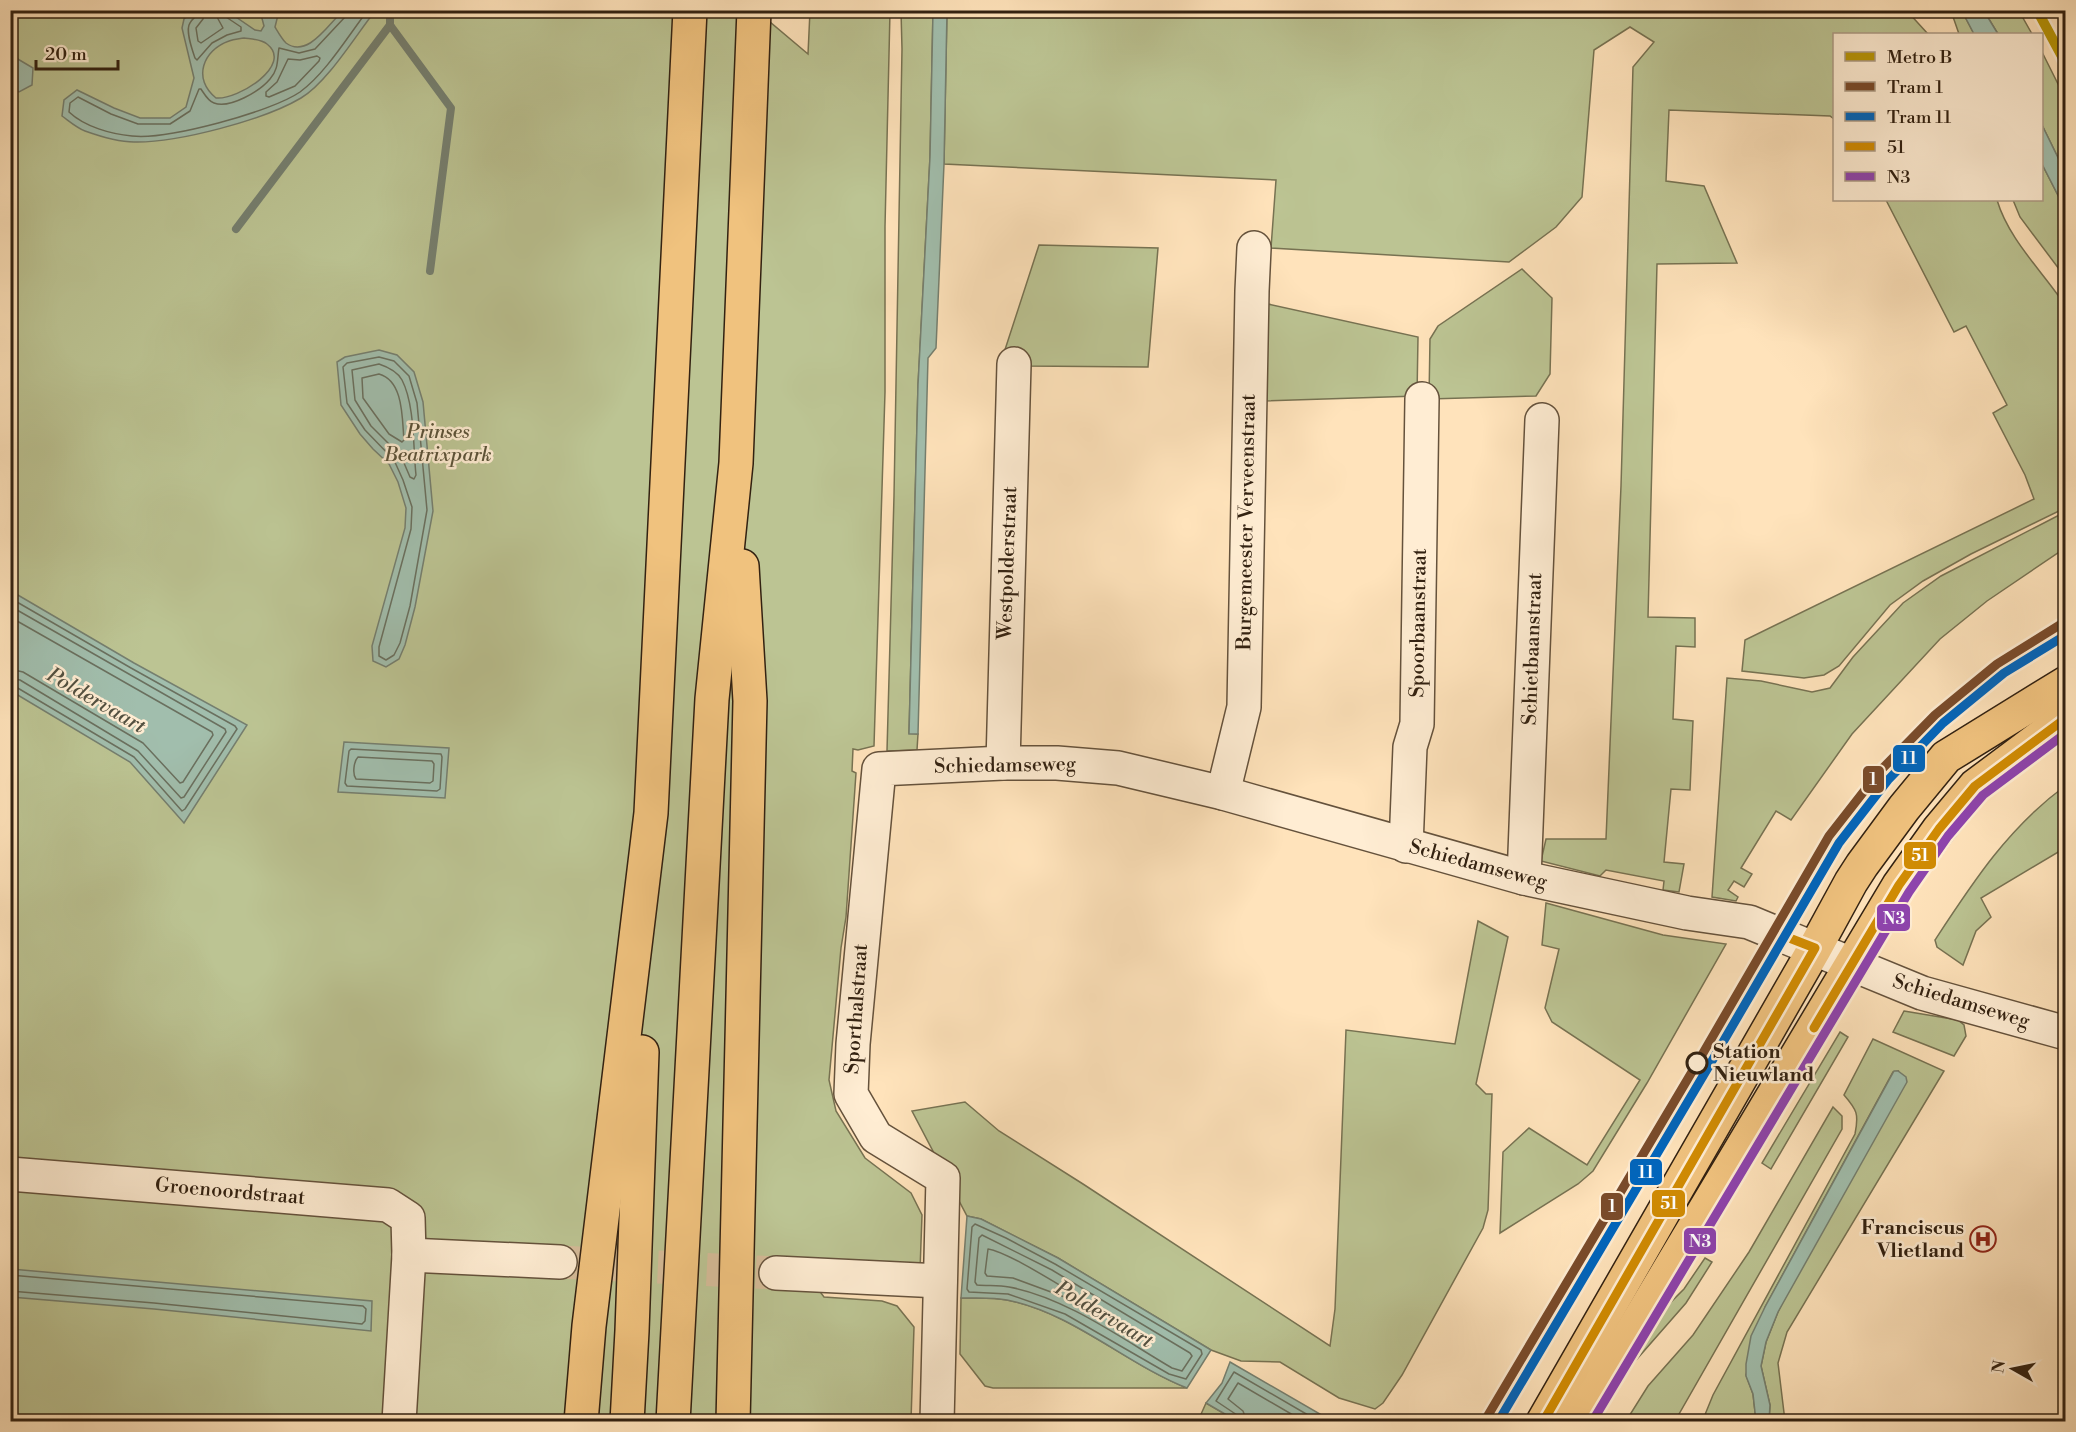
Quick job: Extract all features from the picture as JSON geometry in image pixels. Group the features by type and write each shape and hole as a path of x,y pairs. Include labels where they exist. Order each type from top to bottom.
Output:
{"main road":[{"path":"627,1422 650,819 690,10"},
{"path":"673,1422 712,699 735,463 754,10"},
{"path":"733,1422 750,701 735,463"},
{"path":"1577,1404 1815,948 1862,865 1904,808 1946,757 2066,683"},
{"path":"1543,1422 1577,1404 1852,965 1899,885 1939,829 1975,786 2066,718"},
{"path":"581,1422 589,1326 650,819"}],"street":[{"name":"Burgemeester Verveenstraat","path":"1223,793 1244,707 1251,291 1254,248"},
{"name":"Westpolderstraat","path":"1003,762 1014,364"},
{"name":"Spoorbaanstraat","path":"1406,846 1410,747 1417,724 1422,399"},
{"name":"Schietbaanstraat","path":"1524,878 1542,420"},
{"name":"Schiedamseweg","path":"879,769 1003,762 1057,762 1118,768 1223,793 1524,878 1687,913 1749,922 1922,993 2066,1033"},
{"name":"Sporthalstraat","path":"879,769 853,1044 851,1094 876,1137 943,1178 937,1422"},
{"name":"Groenoordstraat","path":"10,1174 388,1205 408,1218 409,1255 399,1422"},
{"path":"409,1255 560,1262"},
{"path":"776,1273 940,1281"}],"green space":[{"name":"Prinses Beatrixpark","path":"10,11 757,11 808,54 810,11 890,11 885,227 885,392 874,746 853,749 852,771 856,773 846,917 829,1080 836,1111 865,1158 911,1193 922,1215 920,1270 800,1265 824,1297 882,1301 897,1306 914,1327 911,1421 11,1421"},
{"path":"901,11 933,11 930,157 918,385 909,733 918,734 917,750 887,751 894,496"},
{"path":"947,11 1907,11 1927,33 1833,33 1833,118 1830,116 1669,110 1666,181 1704,186 1737,263 1657,264 1648,617 1695,618 1695,647 1676,646 1673,719 1693,721 1690,790 1671,789 1664,862 1684,864 1679,892 1663,890 1664,881 1606,870 1600,876 1541,861 1546,839 1606,839 1621,486 1633,67 1654,42 1630,27 1594,50 1582,197 1556,227 1509,262 1271,248 1276,180 944,164"},
{"path":"1951,11 1962,11 1973,33 1959,33"},
{"path":"1984,11 2019,11 2031,33 1997,33"},
{"path":"2043,54 2065,98 2065,172 2043,127"},
{"path":"2043,166 2065,209 2065,277 2020,217 2013,201 2043,201"},
{"path":"1887,201 1997,201 2008,227 2066,307 2065,508 1971,554 1923,581 1890,605 1839,666 1824,675 1804,678 1742,671 1745,640 2034,499 2025,475 1993,413 2007,405 1966,326 1954,332"},
{"path":"1039,245 1158,248 1148,367 1025,366 1001,362"},
{"path":"1522,269 1552,298 1550,374 1536,396 1429,399 1430,339 1438,326"},
{"path":"1259,302 1418,337 1417,396 1262,401"},
{"path":"2065,512 2065,548 1987,601 1940,639 1852,734 1791,820 1776,811 1741,868 1752,874 1744,887 1734,881 1728,890 1738,897 1736,901 1712,897 1727,678 1761,681 1812,692 1830,688 1853,657 1903,603 1941,576"},
{"path":"2065,786 2065,848 1981,898 1991,917 1976,931 1963,965 1937,947 1935,940 1963,897 2009,838 2045,802"},
{"path":"1546,903 1663,935 1726,944 1647,1083 1593,1171 1578,1184 1500,1233 1503,1152 1529,1128 1587,1165 1640,1080 1552,1022 1545,1008 1559,949 1542,945"},
{"path":"1478,921 1508,937 1476,1084 1486,1094 1492,1094 1488,1210 1483,1228 1402,1375 1383,1403 1375,1409 1339,1398 1280,1362 1241,1361 1211,1350 1058,1258 981,1219 967,1216 912,1111 965,1102 999,1131 1330,1346 1335,1309 1346,1030 1455,1044"},
{"path":"1904,1011 1958,1020 1964,1025 1966,1036 1954,1056 1893,1032"},
{"path":"1840,1032 1848,1037 1771,1169 1762,1163"},
{"path":"1873,1039 1944,1071 1787,1332 1778,1363 1785,1421 1769,1421 1770,1405 1761,1366 1766,1342 1778,1312 1898,1071 1893,1072 1765,1307 1746,1375 1753,1394 1756,1421 1702,1422 1713,1395 1855,1134 1856,1113 1844,1095"},
{"path":"1833,1107 1842,1116 1842,1129 1675,1421 1626,1421 1648,1386 1693,1335 1749,1252"},
{"path":"1705,1258 1712,1262 1686,1303 1630,1367 1654,1319 1684,1289"},
{"path":"961,1298 1002,1299 1054,1316 1164,1378 1187,1388 993,1388 985,1386 960,1354"},
{"path":"1206,1403 1237,1421 1198,1421"}],"water":[{"path":"194,11 227,11 255,30 261,31 264,26 260,11 279,11 275,27 286,43 294,47 310,43 318,38 343,11 375,11 341,58 311,91 285,106 243,122 173,139 134,142 116,140 85,131 62,116 64,100 77,90 140,118 170,118 186,107 194,78 182,28 184,19","holes":["244,38 265,42 273,52 274,62 269,71 249,87 226,97 216,98 204,82 203,74 207,58 220,45"]},
{"path":"933,11 947,11 944,164 936,348 928,358 918,734 909,734 918,385 930,157"},
{"path":"1962,11 1984,11 1997,33 1973,33"},
{"path":"11,55 33,68 32,85 19,92 11,87"},
{"path":"2043,127 2065,172 2065,209 2043,166"},
{"path":"379,350 397,355 414,372 423,402 433,511 415,607 405,645 399,659 386,667 373,661 372,646 405,528 406,508 398,482 389,464 360,434 341,405 337,362 345,357"},
{"name":"Poldervaart","path":"11,591 134,663 247,725 184,823 130,762 11,691"},
{"path":"344,742 449,748 445,798 338,792"},
{"path":"1894,1071 1906,1077 1907,1082 1778,1312 1766,1342 1761,1366 1770,1405 1769,1421 1756,1421 1753,1394 1746,1376 1751,1336"},
{"name":"Poldervaart","path":"967,1216 981,1219 1058,1258 1211,1350 1187,1388 1164,1378 1054,1316 1002,1299 961,1298"},
{"path":"11,1269 372,1301 371,1331 11,1297"},
{"path":"1230,1362 1332,1421 1237,1421 1206,1403 1222,1383"}],"waterway":[{"path":"390,10 390,25 451,108 430,271"},
{"path":"236,229 390,25"}],"tunnel":[{"path":"560,1262 776,1273"}],"metro line":[{"name":"B","path":"2037,10 2066,64"}],"tram line":[{"name":"1","path":"1484,1422 1829,836 1879,772 1935,715 1997,664 2066,621"},
{"name":"11","path":"1498,1422 1839,843 1888,780 1943,723 2004,673 2066,635"}],"transit line":[{"name":"51","path":"1543,1422 1815,948 1779,934 1834,843 1885,773 1962,698 2030,650 2066,631"},
{"name":"51","path":"1814,1028 1899,885 1939,829 1975,786 2066,718"},
{"name":"N3","path":"1592,1422 1909,892 1948,836 1983,795 2066,733"}],"place":[{"name":"Station Nieuwland","path":"1697,1063"},
{"name":"Franciscus Vlietland","path":"1983,1239"}]}
